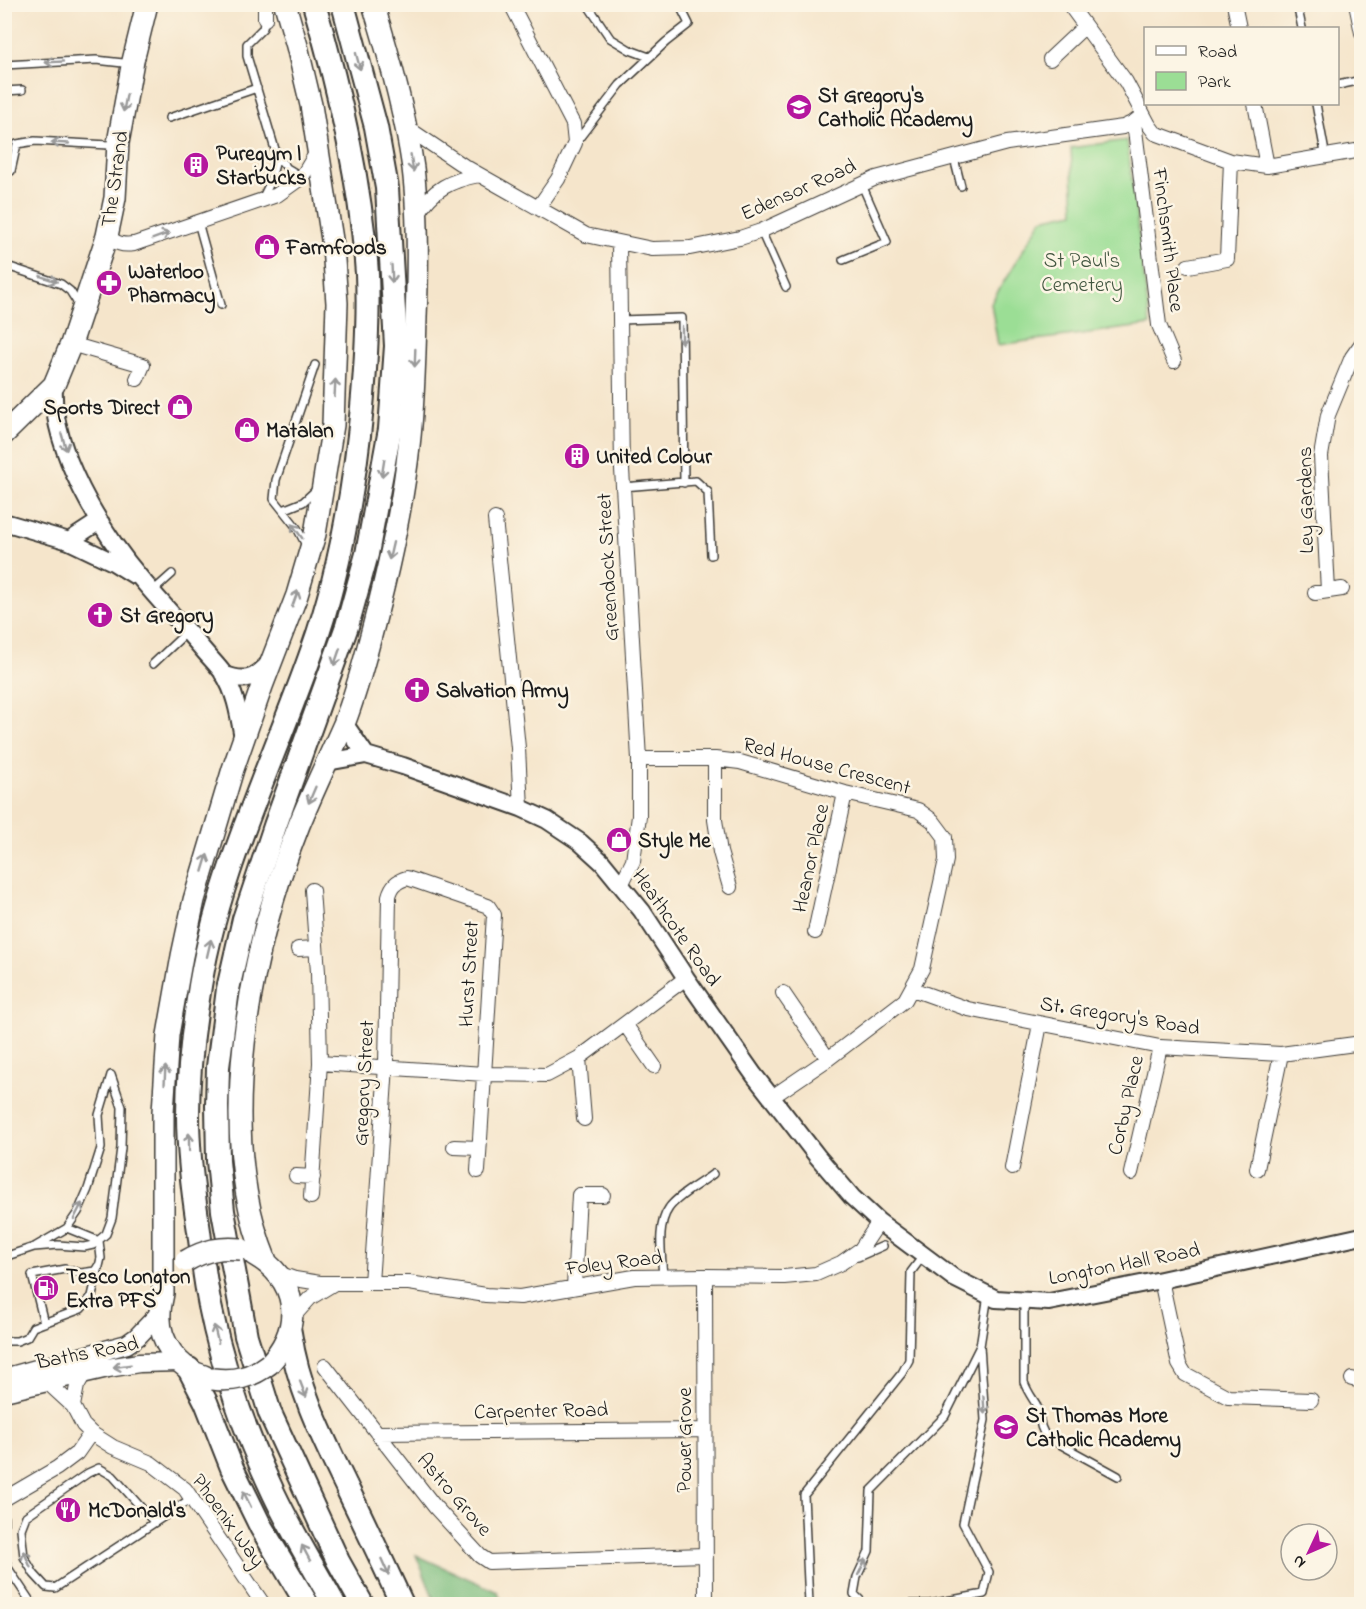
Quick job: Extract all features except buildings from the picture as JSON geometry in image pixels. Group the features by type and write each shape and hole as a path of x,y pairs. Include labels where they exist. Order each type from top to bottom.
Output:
{"highway":[{"path":"314,4 340,96 357,192 367,275 366,365 357,459 349,515 330,595 314,648 237,851 210,942 198,998 188,1112 189,1158 194,1200 208,1300 220,1348 243,1420 274,1494 334,1605"},
{"path":"344,4 376,127 387,188 396,346 390,429 368,554 347,626 244,919 228,989 218,1067 217,1106 218,1161 223,1211 246,1336 270,1413 338,1562 362,1605"},
{"path":"291,1326 294,1359 302,1387 402,1605"},
{"path":"184,1365 206,1402 232,1468 261,1527 307,1605"}],"main road":[{"name":"The Strand","path":"4,434 54,385 71,344 107,236 115,198 118,143 133,61 147,4"},
{"path":"285,4 311,105 333,246 338,303 333,425 310,553 297,595 244,738 194,900 168,1035 163,1112 161,1303 164,1336 173,1353 184,1365 213,1379 238,1379 251,1376 269,1364 281,1351 291,1326 291,1301 287,1288 272,1267 250,1216 243,1176 239,1107 244,1050 257,958 273,898 298,827 344,723 372,630 394,539 409,449 418,267 413,170 406,127 386,45 373,4"},
{"path":"161,1303 176,1270 186,1261 208,1250 223,1248 241,1250 272,1267"},
{"name":"Baths Road","path":"4,1378 127,1344 142,1332 161,1303"},
{"name":"Baths Road","path":"4,1392 85,1372 139,1363 184,1365"}],"street":[{"path":"265,4 265,19"},
{"path":"511,4 573,124 575,143 558,179 538,208"},
{"path":"1069,4 1126,82 1139,119 1155,133 1231,161 1267,166 1326,158 1362,150"},
{"path":"1234,4 1239,27"},
{"path":"1356,4 1361,24"},
{"path":"1050,58 1084,27"},
{"path":"1255,105 1267,166"},
{"name":"Edensor Road","path":"406,127 433,147 479,175 586,235 652,249 690,248 740,238 761,231 876,178 1007,143 1123,127 1139,119"},
{"name":"Finchsmith Place","path":"1139,119 1159,325 1174,361"},
{"path":"107,236 116,243 134,244 277,195 302,177 318,150"},
{"path":"1188,266 1227,259 1231,161"},
{"path":"416,218 428,198 438,189 461,178 479,175"},
{"name":"Greendock Street","path":"619,243 623,487 639,759 639,816 633,861 621,885"},
{"path":"71,344 143,365 137,379"},
{"name":"Ley Gardens","path":"1328,591 1321,456 1328,415 1352,357 1362,344"},
{"path":"54,385 56,416 71,466 101,523 148,586 223,674 237,704 244,738"},
{"path":"495,519 518,748 521,808"},
{"path":"4,522 69,540 113,562 148,586"},
{"path":"69,540 95,524 101,523"},
{"path":"223,674 245,679 261,672 271,661"},
{"path":"344,723 366,755"},
{"name":"Heathcote Road","path":"327,762 366,755 521,808 546,820 580,842 602,862 642,911 754,1075 817,1156 852,1197 879,1222"},
{"name":"Red House Crescent","path":"639,759 715,759 740,762 845,793 918,810 933,821 945,837 946,860 922,969 906,1000 828,1059 772,1097"},
{"path":"715,759 715,820 720,852 730,887"},
{"name":"Heanor Place","path":"815,932 845,793"},
{"name":"Hurst Street","path":"393,885 407,878 492,909 495,920 478,1171"},
{"name":"Gregory Street","path":"371,1283 386,1066 389,896 393,885"},
{"path":"311,1197 320,1064 312,890"},
{"path":"298,949 316,948"},
{"path":"320,1064 386,1066 484,1074 547,1075 579,1058 686,978"},
{"name":"St. Gregory's Road","path":"912,989 968,1009 1160,1047 1281,1054 1362,1042"},
{"path":"783,993 828,1059"},
{"path":"625,1024 654,1066"},
{"path":"1012,1168 1040,1024"},
{"name":"Corby Place","path":"1131,1173 1160,1047"},
{"path":"1257,1169 1281,1054"},
{"path":"579,1058 584,1119"},
{"path":"454,1147 479,1148"},
{"path":"296,1176 313,1177"},
{"path":"574,1287 579,1195 603,1195"},
{"name":"Foley Road","path":"272,1267 295,1279 335,1284 409,1283 486,1295 520,1297 612,1280 705,1276 784,1277 816,1274 842,1263 861,1249 879,1222"},
{"name":"Longton Hall Road","path":"879,1222 954,1278 996,1299 1048,1302 1362,1236"},
{"name":"Power Grove","path":"705,1276 706,1605"},
{"path":"1161,1280 1179,1364 1185,1374 1228,1396 1311,1400"},
{"name":"Foley Road","path":"291,1326 310,1298 335,1284"},
{"name":"Astro Grove","path":"325,1366 435,1507 480,1556 489,1562 705,1555"},
{"path":"73,1406 77,1386 85,1372"},
{"path":"4,1499 57,1468 77,1453 91,1433 83,1425 73,1406 47,1382"},
{"name":"Carpenter Road","path":"377,1433 705,1430"},
{"name":"Phoenix Way","path":"91,1433 113,1447 151,1463 185,1489 263,1605"}],"lane":[{"path":"587,4 610,38 630,50 650,57"},
{"path":"575,143 620,85 689,24 679,4"},
{"path":"1297,4 1302,27"},
{"path":"265,19 263,28 246,44 247,56 277,156 287,168 302,177"},
{"path":"4,65 96,60 123,63 133,61"},
{"path":"1339,85 1362,80"},
{"path":"169,118 256,88"},
{"path":"4,91 22,90"},
{"path":"1316,105 1326,158"},
{"path":"4,171 11,171 17,144 35,141 109,145 118,143"},
{"path":"262,200 270,183 277,156"},
{"path":"954,158 961,186"},
{"path":"843,261 887,242 862,185"},
{"path":"198,222 221,305"},
{"path":"761,231 786,287"},
{"path":"4,265 61,284 70,291 82,309"},
{"path":"620,320 682,318 684,483"},
{"path":"310,553 297,528 274,499 276,480 315,364"},
{"path":"283,510 303,502 324,479"},
{"path":"623,487 696,481 708,492 711,555"},
{"path":"148,586 172,574"},
{"path":"153,664 188,631"},
{"path":"4,1257 34,1247 67,1228 78,1212 101,1148 99,1114 111,1075 122,1107 121,1148 112,1218 106,1234 99,1241 84,1247 58,1245 34,1247"},
{"path":"663,1277 664,1216 670,1206 713,1174"},
{"path":"67,1228 99,1241"},
{"path":"4,1341 17,1341 27,1337 33,1327 81,1309 92,1296 101,1258 99,1241"},
{"path":"842,1263 882,1245"},
{"path":"809,1605 804,1495 902,1373 909,1360 911,1272 923,1256"},
{"path":"44,1323 32,1275 65,1269 81,1273 95,1271 101,1258"},
{"path":"980,1346 945,1416 871,1491 869,1551 857,1576 854,1594 864,1604 930,1604 984,1594 989,1572 963,1523 986,1420 980,1346 988,1295"},
{"path":"1024,1300 1024,1382 1039,1413 1041,1430 1047,1437 1118,1476"},
{"path":"154,1522 113,1476 99,1468 88,1473 26,1516 21,1529 24,1557 34,1574 46,1587 55,1588 192,1498"},
{"path":"4,1518 4,1533"},
{"path":"4,1555 8,1568 32,1605"}],"green space":[{"name":"St Paul's Cemetery","path":"1127,140 1150,325 998,345 991,303 1042,219 1074,212 1071,148"},
{"path":"416,1555 498,1592 503,1604 436,1604"}],"place":[{"name":"St Gregory's Catholic Academy","path":"799,107"},
{"name":"Puregym | Starbucks","path":"196,165"},
{"name":"Farmfoods","path":"267,247"},
{"name":"Waterloo Pharmacy","path":"109,283"},
{"name":"Sports Direct","path":"180,407"},
{"name":"Matalan","path":"247,430"},
{"name":"United Colour","path":"577,456"},
{"name":"St Gregory","path":"100,615"},
{"name":"Salvation Army","path":"417,690"},
{"name":"Style Me","path":"619,840"},
{"name":"Tesco Longton Extra PFS","path":"46,1288"},
{"name":"St Thomas More Catholic Academy","path":"1006,1427"},
{"name":"McDonald's","path":"68,1510"}]}
